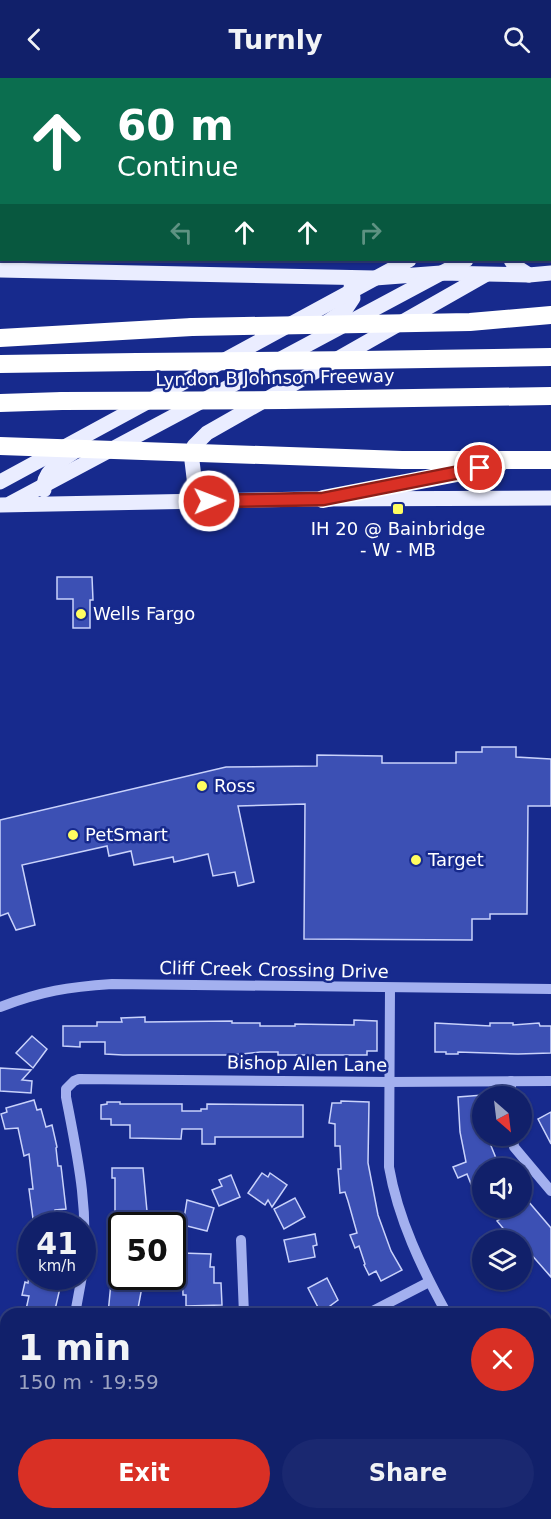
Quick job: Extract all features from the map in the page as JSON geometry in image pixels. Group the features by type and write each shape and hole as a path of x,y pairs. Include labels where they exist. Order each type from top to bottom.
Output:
{"highway":[{"path":"0,338 192,327 470,322 551,315"},
{"name":"Lyndon B Johnson Freeway","path":"0,364 551,357"},
{"name":"Lyndon B Johnson Freeway","path":"0,403 551,396"},
{"path":"0,446 402,460 551,459"},
{"path":"323,499 480,468 551,459"}],"main road":[{"path":"375,278 407,261"},
{"path":"2,506 464,261"},
{"path":"512,261 515,266 529,275"},
{"path":"0,270 350,284 375,278 441,273 529,275 551,273"},
{"path":"197,502 192,461 194,446 207,433 487,273"},
{"path":"316,339 323,326 345,310 353,298 350,284"},
{"path":"0,482 350,284"},
{"path":"46,504 43,485 49,470 82,446 96,429"},
{"path":"2,506 323,499 551,498"}],"street":[{"name":"Cliff Creek Crossing Drive","path":"0,1007 34,994 68,987 112,984 551,989"},
{"path":"390,988 389,1167 401,1214 429,1282 444,1308"},
{"name":"Bishop Allen Lane","path":"84,1212 81,1175 66,1089 79,1079 551,1081"},
{"path":"511,1081 511,1086"},
{"path":"514,1146 551,1191"},
{"path":"241,1240 244,1308"},
{"path":"379,1308 429,1282"},
{"path":"76,1308 79,1290"}],"building":[{"name":"Wells Fargo","path":"57,577 92,577 93,600 90,600 90,628 73,628 73,599 57,599"},
{"name":"Target","path":"482,747 516,747 516,757 551,759 551,806 528,806 527,914 490,914 490,919 472,919 472,940 304,939 305,804 238,806 254,882 238,886 235,872 213,876 208,854 174,862 173,857 134,865 131,851 109,856 107,846 22,865 35,925 16,930 8,913 0,916 0,820 226,767 317,766 317,755 382,756 382,763 456,763 456,752 482,752"},
{"path":"145,1017 145,1022 232,1021 232,1023 260,1023 260,1026 354,1025 354,1020 377,1021 377,1051 367,1051 367,1055 278,1055 278,1052 260,1052 232,1055 123,1055 105,1054 105,1042 80,1042 80,1047 63,1046 63,1026 97,1026 97,1022 122,1022 121,1018"},
{"path":"435,1023 490,1026 490,1023 513,1023 513,1025 539,1023 540,1026 551,1026 551,1053 458,1052 458,1054 446,1054 446,1052 435,1052"},
{"path":"32,1036 47,1049 33,1068 16,1053"},
{"path":"0,1068 31,1070 22,1080 32,1081 31,1093 0,1091"},
{"path":"472,1096 472,1146 491,1146 496,1158 472,1158 471,1184 467,1174 458,1178 453,1167 466,1162 460,1132 458,1097"},
{"path":"34,1100 37,1110 41,1109 46,1127 52,1125 58,1166 61,1166 66,1209 55,1210 55,1212 32,1212 29,1189 33,1189 29,1154 24,1156 18,1128 5,1129 1,1114 7,1112 6,1108"},
{"path":"341,1101 369,1102 368,1163 378,1215 391,1251 402,1270 381,1281 376,1271 369,1275 359,1246 355,1248 350,1235 357,1233 345,1192 340,1193 338,1169 341,1169 340,1146 335,1146 335,1124 329,1123 332,1103 341,1103"},
{"path":"107,1102 182,1104 182,1111 201,1111 201,1109 207,1109 207,1104 303,1105 303,1137 215,1137 215,1144 202,1144 202,1129 182,1129 181,1139 130,1138 130,1125 111,1125 111,1119 101,1119 101,1105"},
{"path":"551,1112 551,1144 538,1119"},
{"path":"112,1168 143,1168 147,1212 115,1212 115,1178 112,1178"},
{"path":"262,1173 268,1177 270,1173 287,1185 272,1207 268,1200 265,1205 248,1193"},
{"path":"231,1175 240,1197 219,1206 212,1190 222,1186 219,1180"},
{"path":"295,1198 305,1217 284,1229 274,1209"},
{"path":"187,1200 214,1208 207,1231 186,1226"},
{"path":"532,1206 551,1228 551,1277 532,1255 532,1230 504,1230 497,1221 532,1218"},
{"path":"315,1234 317,1245 313,1246 315,1257 289,1262 284,1240"},
{"path":"186,1253 211,1254 210,1267 214,1267 214,1283 221,1283 222,1305 186,1306 186,1295 183,1295 183,1290 186,1290"},
{"path":"327,1278 338,1300 330,1306 331,1308 318,1308 308,1288"},
{"path":"23,1290 60,1290 55,1308 26,1308 29,1296 22,1295"},
{"path":"110,1290 141,1290 138,1308 109,1308"}],"place":[{"name":"IH 20 @ Bainbridge - W - MB","path":"398,509"},
{"name":"Wells Fargo","path":"81,614"},
{"name":"Ross","path":"202,786"},
{"name":"PetSmart","path":"73,835"},
{"name":"Target","path":"416,860"}],"route":[{"path":"209,501 323,499 480,468"}]}
